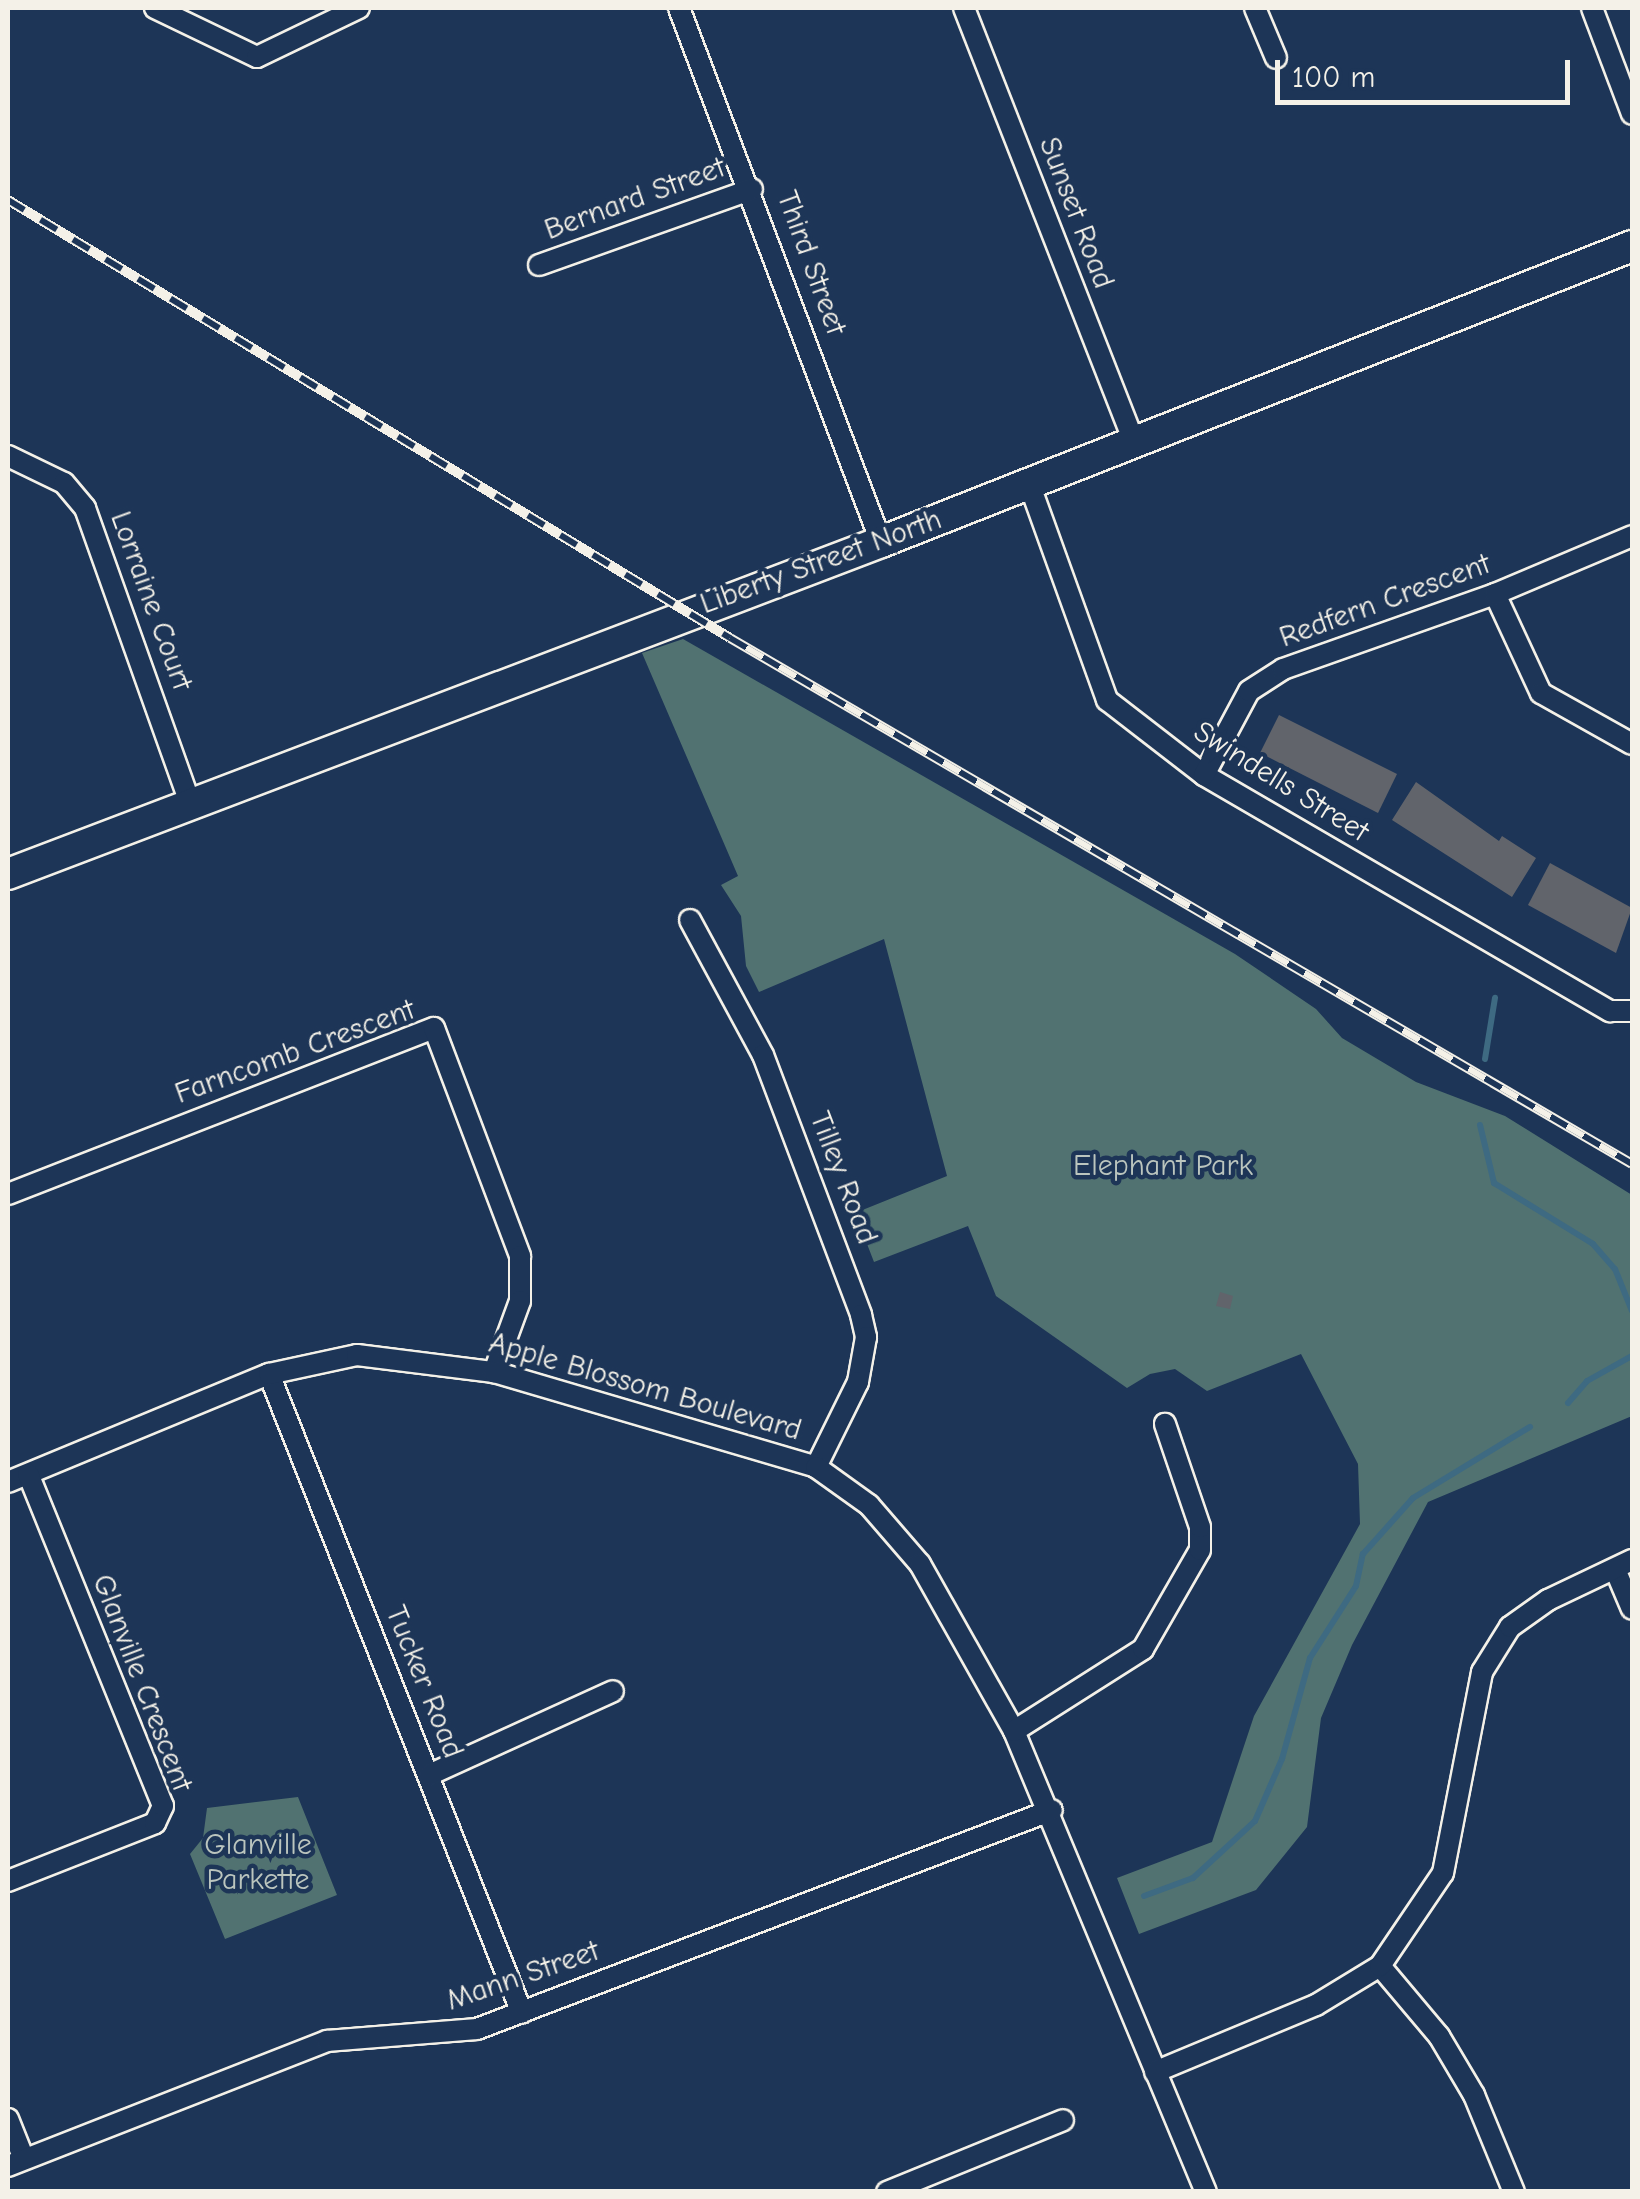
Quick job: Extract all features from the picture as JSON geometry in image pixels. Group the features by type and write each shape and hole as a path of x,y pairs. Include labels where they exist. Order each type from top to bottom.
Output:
{"main road":[{"name":"Liberty Street North","path":"8,874 881,542 1632,246"}],"street":[{"path":"156,8 257,57 360,8"},
{"name":"Third Street","path":"679,8 752,190 881,542"},
{"name":"Sunset Road","path":"964,8 1133,440"},
{"path":"1255,8 1276,58"},
{"path":"1592,8 1632,114"},
{"name":"Bernard Street","path":"539,266 752,190"},
{"name":"Lorraine Court","path":"8,456 64,483 85,508 191,805"},
{"name":"Swindells Street","path":"1028,482 1107,700 1204,775 1610,1011 1632,1012"},
{"name":"Redfern Crescent","path":"1204,775 1250,691 1283,669 1495,594 1632,536"},
{"path":"1495,594 1541,693 1632,744"},
{"name":"Tilley Road","path":"690,920 763,1055 862,1315 865,1348 858,1382 816,1467"},
{"name":"Farncomb Crescent","path":"8,1194 434,1028 520,1256 520,1301 494,1372"},
{"name":"Apple Blossom Boulevard","path":"8,1482 269,1374 356,1355 494,1372 816,1467 870,1505 920,1564 1014,1731 1052,1810 1206,2192"},
{"name":"Tucker Road","path":"269,1374 522,2012"},
{"path":"1014,1731 1143,1649 1200,1550 1200,1527 1164,1424"},
{"name":"Glanville Crescent","path":"8,1882 155,1823 162,1806 28,1474"},
{"path":"1155,2072 1316,2005 1380,1966 1442,1873 1482,1672 1510,1627 1548,1600 1624,1565 1632,1609"},
{"path":"429,1775 613,1691"},
{"name":"Mann Street","path":"16,2162 327,2041 452,2035 522,2012 1052,1810"},
{"path":"1380,1966 1448,2050 1514,2192"},
{"path":"8,2119 16,2162"},
{"path":"887,2192 1063,2120"}],"green space":[{"name":"Elephant Park","path":"683,639 1235,954 1316,1009 1342,1038 1416,1082 1505,1116 1632,1195 1632,1416 1428,1502 1352,1645 1321,1718 1307,1827 1256,1890 1139,1934 1117,1878 1212,1842 1254,1716 1360,1524 1358,1464 1301,1354 1207,1391 1175,1369 1150,1374 1127,1388 996,1296 968,1226 874,1262 855,1213 947,1176 884,939 759,992 746,966 741,916 721,885 738,876 642,653"},
{"name":"Glanville Parkette","path":"298,1797 337,1895 225,1939 190,1854 203,1838 207,1808"}],"building":[{"path":"1279,715 1397,774 1378,813 1260,753"},
{"path":"1416,782 1499,841 1502,836 1536,858 1512,897 1392,820"},
{"path":"1550,863 1632,908 1616,953 1528,905"},
{"path":"1220,1292 1233,1296 1230,1309 1216,1306"}],"waterway":[{"path":"1485,1059 1495,998"},
{"path":"1480,1125 1494,1183 1593,1244 1615,1269 1632,1311"},
{"path":"1568,1403 1587,1381 1632,1356"},
{"path":"1144,1896 1193,1878 1255,1821 1282,1759 1310,1658 1356,1586 1363,1554 1413,1498 1530,1427"}],"railway":[{"path":"8,200 730,638 1632,1164"}]}
